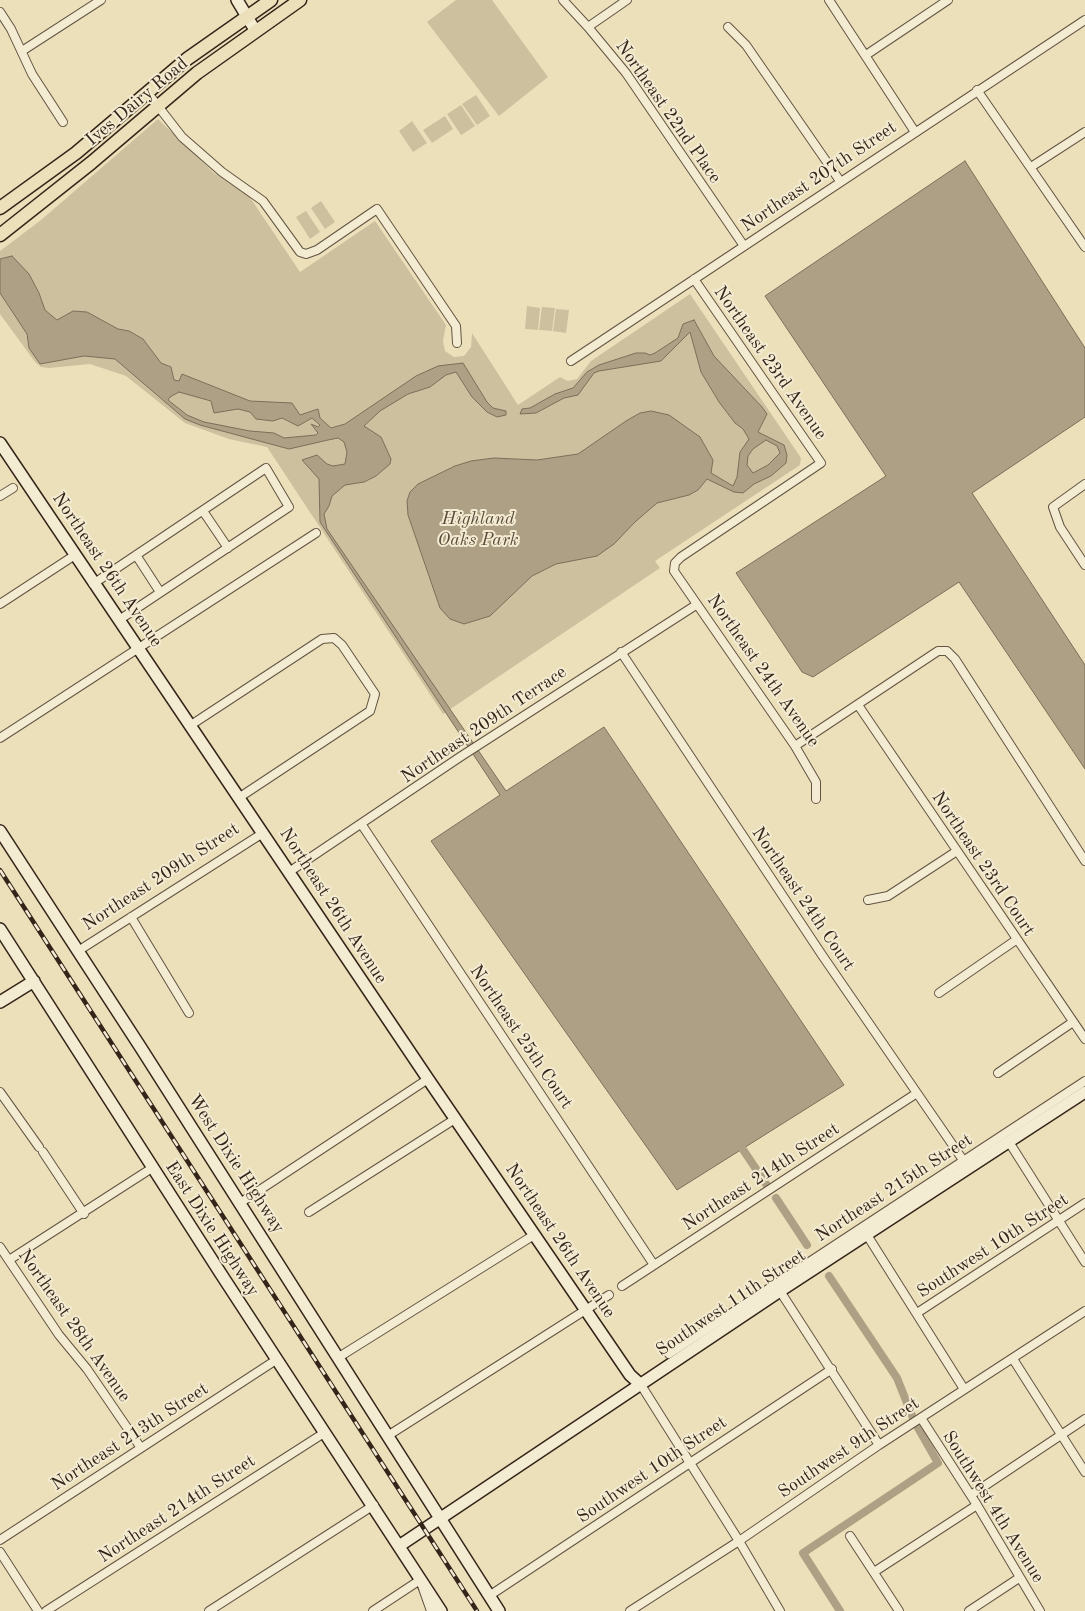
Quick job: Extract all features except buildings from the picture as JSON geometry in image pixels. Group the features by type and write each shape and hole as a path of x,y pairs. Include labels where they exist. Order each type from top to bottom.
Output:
{"main road":[{"name":"Ives Dairy Road","path":"0,208 76,153 187,59 271,0"},
{"name":"Ives Dairy Road","path":"2,234 91,163 158,106 255,30 300,0"}],"street":[{"path":"22,51 101,0"},
{"path":"237,0 255,30"},
{"name":"Northeast 22nd Place","path":"563,0 588,27 626,74 744,246"},
{"path":"588,27 627,0"},
{"path":"829,0 914,132"},
{"path":"866,55 948,0"},
{"path":"0,12 11,29 32,74 64,122"},
{"name":"Northeast 207th Street","path":"571,360 1085,20"},
{"path":"728,27 746,45 840,181"},
{"path":"977,90 1085,247"},
{"path":"147,92 182,136 197,151 263,201 300,252 306,254 317,250 377,209 456,326 457,344"},
{"path":"1031,167 1085,132"},
{"name":"Northeast 23rd Avenue","path":"675,564 688,552 821,463 694,279"},
{"name":"Northeast 26th Avenue","path":"0,443 93,584 191,724 455,1119 630,1375 641,1385"},
{"path":"93,584 266,468 289,507 119,620"},
{"path":"1085,484 1053,507 1060,527 1085,565"},
{"path":"0,496 13,488"},
{"path":"203,511 228,548"},
{"path":"0,738 139,650 316,533"},
{"path":"0,604 75,555"},
{"path":"136,555 160,592"},
{"name":"Northeast 24th Avenue","path":"675,564 674,571 678,578 795,746 816,782 816,799"},
{"name":"Northeast 209th Terrace","path":"290,872 477,746 696,605"},
{"path":"191,724 322,639 334,638 342,645 375,694 370,711 240,797"},
{"path":"795,746 938,651 947,651 955,659 1085,861"},
{"name":"Northeast 24th Court","path":"621,652 963,1160"},
{"name":"Northeast 23rd Court","path":"858,705 1085,1039"},
{"name":"Northeast 25th Court","path":"362,825 654,1265"},
{"name":"West Dixie Highway","path":"0,831 389,1435 499,1611"},
{"name":"Northeast 209th Street","path":"78,951 264,833"},
{"path":"868,900 888,896 957,851"},
{"path":"131,918 190,1013"},
{"name":"East Dixie Highway","path":"0,929 276,1360 374,1505 441,1611"},
{"path":"939,993 1016,940"},
{"path":"0,1002 34,981"},
{"path":"998,1073 1073,1022"},
{"path":"240,1203 428,1079"},
{"name":"Northeast 215th Street","path":"669,1354 1085,1081"},
{"path":"0,1092 84,1214"},
{"name":"Southwest 11th Street","path":"399,1546 780,1291 1085,1092"},
{"name":"Northeast 214th Street","path":"622,1286 917,1093"},
{"path":"308,1212 455,1119"},
{"path":"1009,1142 1085,1262"},
{"path":"9,1260 84,1214 152,1168"},
{"name":"Southwest 10th Street","path":"917,1313 1085,1203"},
{"path":"339,1357 534,1235"},
{"path":"866,1235 964,1389"},
{"name":"Northeast 28th Avenue","path":"0,1247 59,1335 87,1369 141,1448"},
{"path":"780,1291 832,1369 879,1445"},
{"path":"389,1435 608,1295"},
{"name":"Southwest 9th Street","path":"630,1611 739,1541 879,1445 1085,1311"},
{"path":"1013,1359 1085,1472"},
{"name":"Northeast 213th Street","path":"0,1540 276,1360"},
{"name":"Southwest 10th Street","path":"489,1596 832,1369"},
{"path":"641,1385 739,1541 780,1611"},
{"name":"Southwest 4th Avenue","path":"921,1418 971,1495 1040,1611"},
{"path":"971,1495 1085,1419"},
{"name":"Northeast 214th Street","path":"46,1611 324,1433"},
{"path":"209,1611 374,1505"},
{"path":"874,1572 977,1505"},
{"path":"850,1536 899,1611"},
{"path":"0,1552 38,1611"},
{"path":"969,1611 1019,1578"},
{"path":"373,1611 420,1580 431,1611"}],"green space":[{"path":"456,0 492,0 548,77 499,116 427,22"},
{"path":"476,95 490,116 477,125 462,104"},
{"path":"461,105 475,126 461,135 447,114"},
{"path":"445,116 453,129 432,143 423,130"},
{"name":"Highland Oaks Park","path":"158,119 214,173 247,193 300,272 375,221 446,325 443,341 445,351 454,357 464,356 471,347 472,333 518,405 560,377 568,381 577,379 591,361 690,294 801,458 800,465 655,561 660,568 443,714 267,447 229,439 185,423 126,376 90,364 41,367 35,362 0,314 0,251 41,220"},
{"path":"412,121 427,143 413,152 399,131"},
{"path":"321,201 335,222 325,229 311,208"},
{"path":"306,211 320,232 310,239 296,217"},
{"path":"527,306 540,308 538,330 525,329"},
{"path":"542,307 555,308 552,331 539,330"},
{"path":"556,309 569,310 566,333 553,331"}],"shaded area":[{"path":"965,161 1085,348 1085,417 972,493 1085,665 1085,769 959,582 813,677 802,672 736,573 886,476 765,296"},
{"path":"12,256 29,274 45,310 57,320 73,311 87,312 118,329 129,331 143,339 161,363 171,367 174,380 179,381 182,374 250,401 292,403 300,415 318,409 320,418 331,428 345,424 416,376 438,366 463,363 487,402 493,408 506,411 506,415 497,417 487,412 472,397 456,372 446,375 430,387 408,394 380,411 364,426 381,437 391,459 390,464 376,476 364,482 345,485 332,496 324,514 327,529 506,791 604,727 844,1085 677,1190 431,841 500,795 320,522 319,479 302,460 317,455 327,464 333,466 345,464 347,452 344,442 338,438 289,449 200,425 185,419 115,359 84,356 40,364 29,348 27,334 0,293 0,259","holes":["179,392 211,401 214,413 238,409 250,412 256,419 273,421 282,418 298,426 312,418 320,425 318,427 311,424 318,433 316,435 284,438 274,433 250,431 204,422 187,415 168,400"]},
{"path":"694,320 714,356 762,407 767,414 758,432 784,445 787,455 786,463 771,476 754,484 743,493 734,492 707,479 698,490 689,495 657,503 614,544 597,556 556,564 532,576 490,616 464,624 450,619 440,608 408,515 407,501 410,492 418,484 455,466 471,461 494,458 537,460 578,454 626,421 640,413 651,411 669,415 700,437 713,460 711,473 733,486 737,477 740,452 749,439 743,429 735,423 719,402 701,372 690,332 661,361 599,371 594,373 578,395 564,398 536,413 520,414 522,409 530,408 555,394 573,388 587,372 599,365 636,353 650,355 655,353 678,338 683,324","holes":["766,440 777,446 780,453 768,465 753,473 747,465 748,456 753,449"]}],"waterway":[{"path":"738,1142 766,1184"},
{"path":"776,1198 807,1245"},
{"path":"829,1276 897,1378 913,1418"},
{"path":"840,1611 803,1553 938,1463 917,1426"}],"railway":[{"path":"0,870 477,1611"}]}
